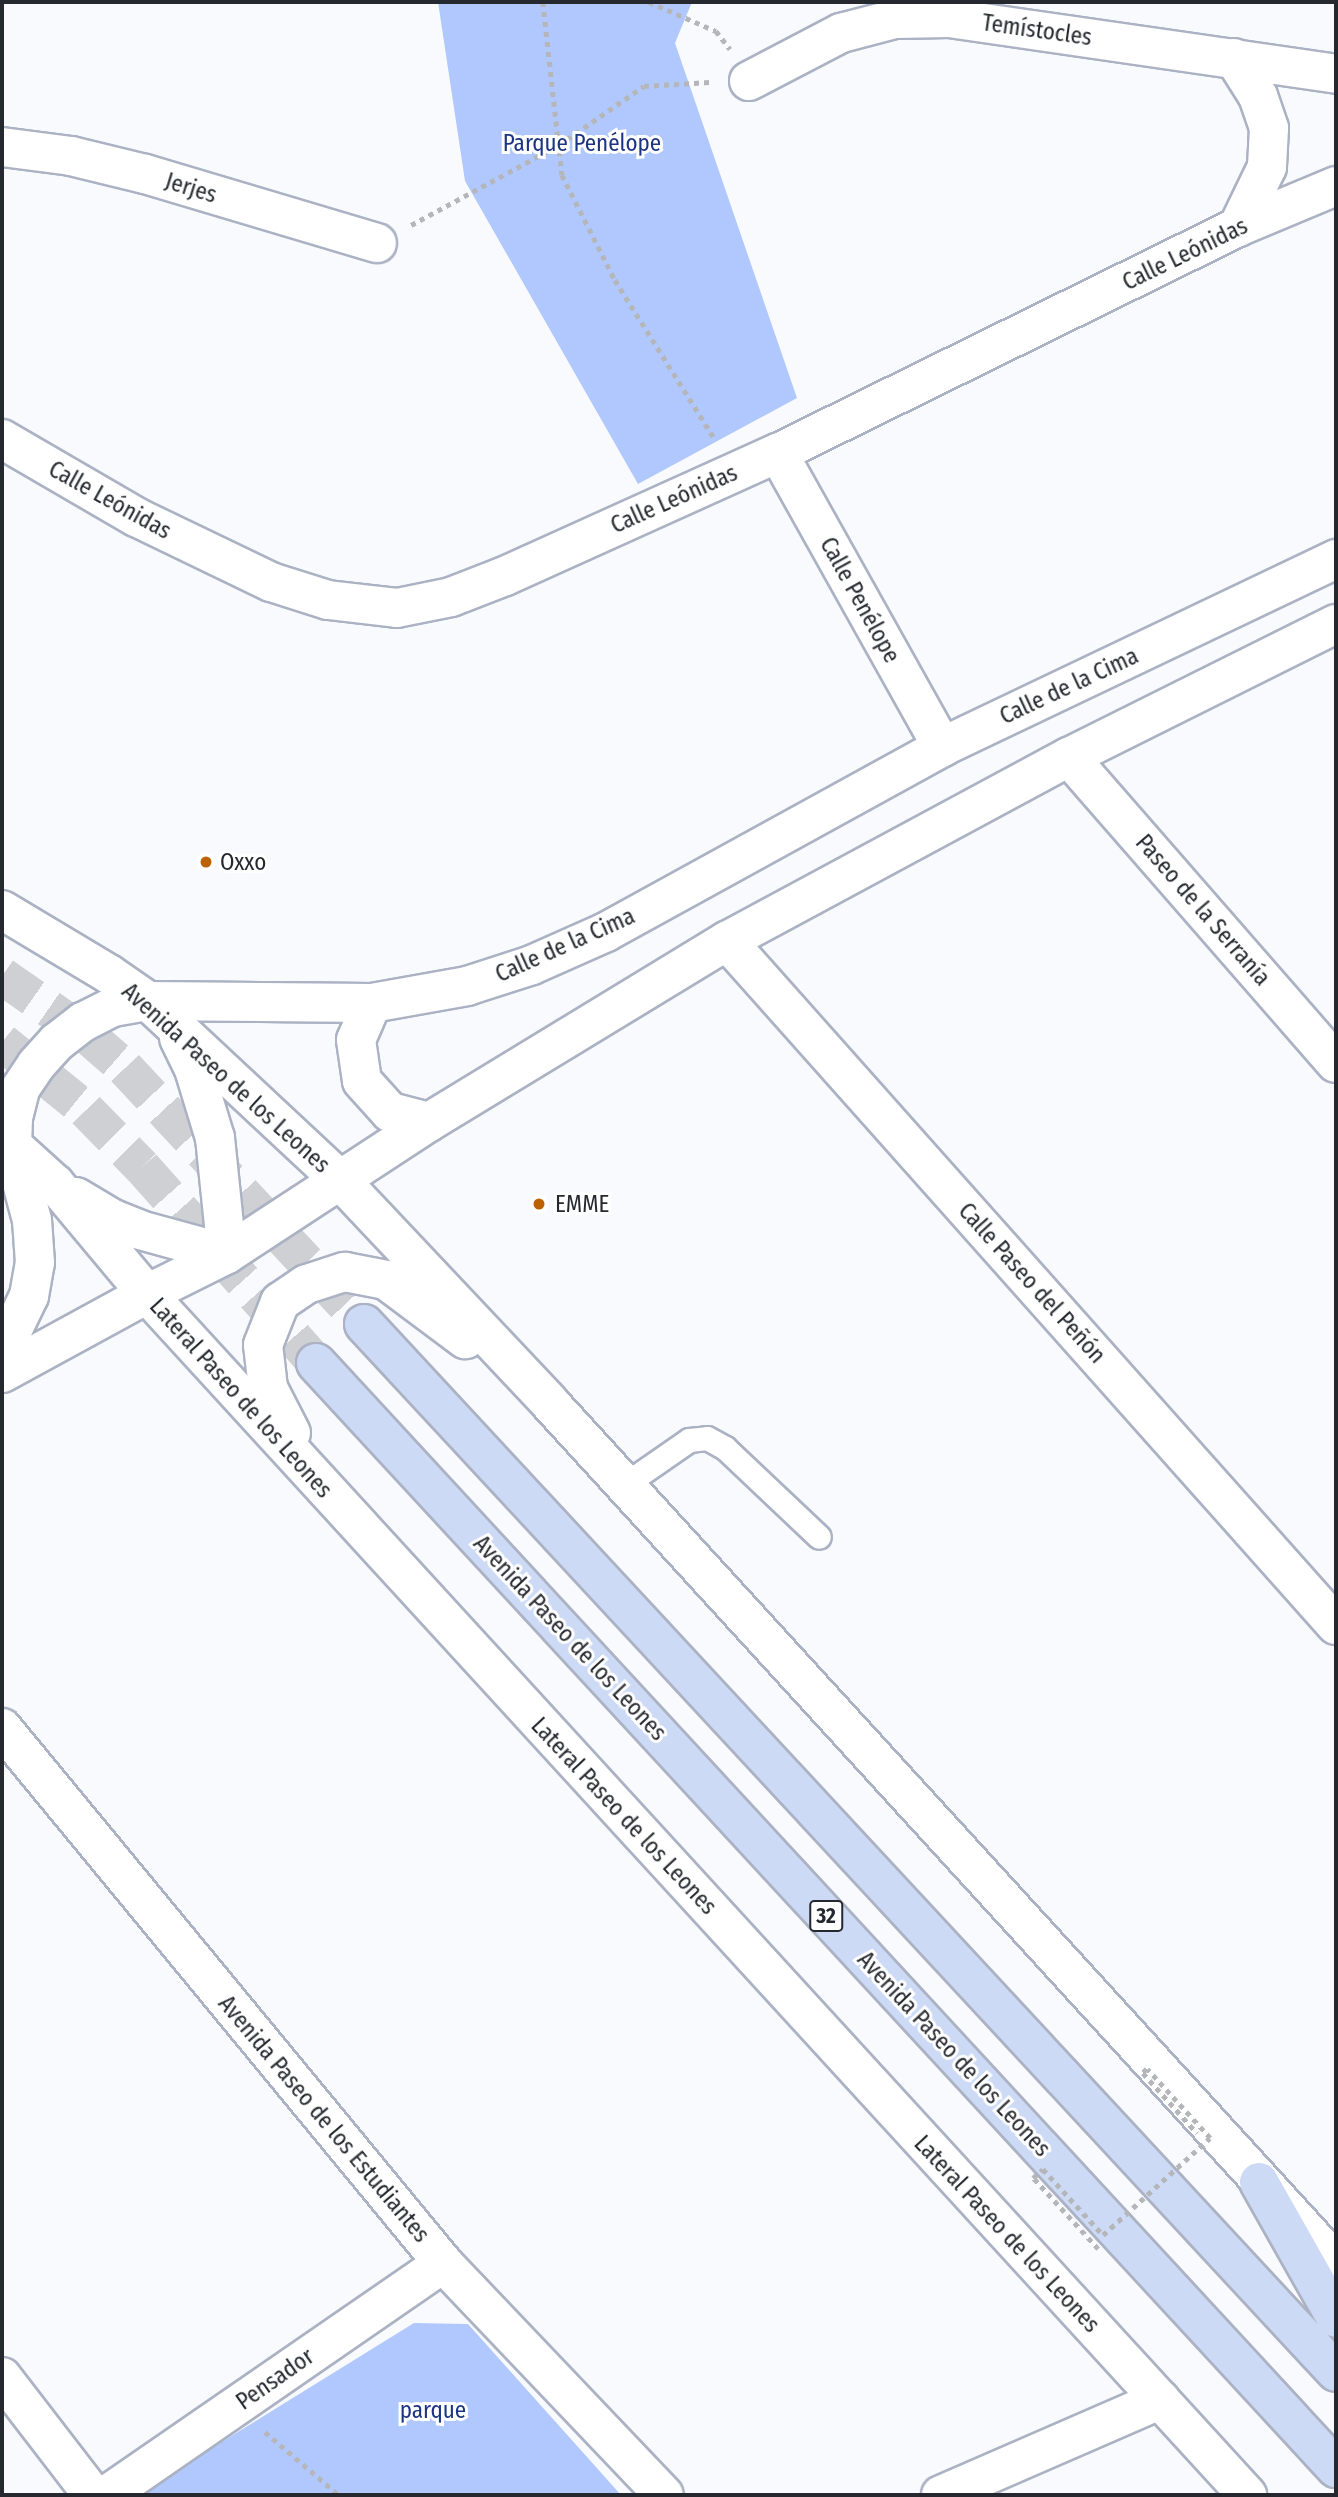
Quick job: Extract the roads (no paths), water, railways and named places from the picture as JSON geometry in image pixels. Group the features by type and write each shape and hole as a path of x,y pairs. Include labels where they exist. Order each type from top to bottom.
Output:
{"main road":[{"path":"364,1324 1336,2372"},
{"name":"Avenida Paseo de los Leones","path":"316,1363 1336,2468"},
{"path":"1259,2182 1336,2318"}],"street":[{"name":"Temístocles","path":"749,81 841,33 895,19 949,18 1336,74"},
{"path":"1234,58 1258,96 1269,128 1267,167 1238,227"},
{"name":"Jerjes","path":"2,147 71,156 145,174 377,243"},
{"name":"Calle Leónidas","path":"2,439 136,517 271,582 328,600 397,608 462,593 778,453 1238,227 1336,186"},
{"name":"Calle Penélope","path":"778,453 942,747"},
{"name":"Calle de la Cima","path":"2,1352 29,1296 35,1263 32,1220 7,1141 20,1088 57,1042 83,1022 113,1007 160,1013 372,1003 467,986 532,965 606,932 942,747 1336,559"},
{"path":"2,1373 227,1254 429,1122 727,941 1069,757 1336,624"},
{"name":"Paseo de la Serranía","path":"1069,757 1336,1063"},
{"name":"Avenida Paseo de los Leones","path":"2,910 109,974 160,1013 341,1181"},
{"name":"Calle Paseo del Peñón","path":"727,941 1336,1625"},
{"path":"372,1003 356,1040 362,1081 390,1112 429,1122"},
{"path":"160,1013 194,1069 215,1138 227,1254"},
{"name":"Lateral Paseo de los Leones","path":"7,1141 55,1184 147,1294 1247,2495"},
{"path":"341,1181 548,1401 1259,2182 1336,2263"},
{"path":"55,1184 111,1219 140,1230 227,1254"},
{"path":"363,1531 286,1425 268,1388 263,1345 280,1301 307,1284 345,1272 386,1280 548,1401"},
{"name":"Avenida Paseo de los Estudiantes","path":"2,1728 443,2263 664,2495"},
{"name":"Pensador","path":"107,2495 443,2263"},
{"path":"2,2377 93,2495"},
{"path":"941,2495 1160,2400"}],"lane":[{"path":"624,1485 678,1446 689,1440 707,1438 726,1448 819,1537"}],"tunnel":[{"path":"2,976 87,1035 125,1068 364,1324"},
{"path":"2,1042 86,1110 142,1167 316,1363"}],"place":[{"name":"Oxxo","path":"206,862"},
{"name":"EMME","path":"539,1204"}],"park label":[{"name":"Parque Penélope","path":"582,143"},
{"name":"parque","path":"433,2410"}]}
